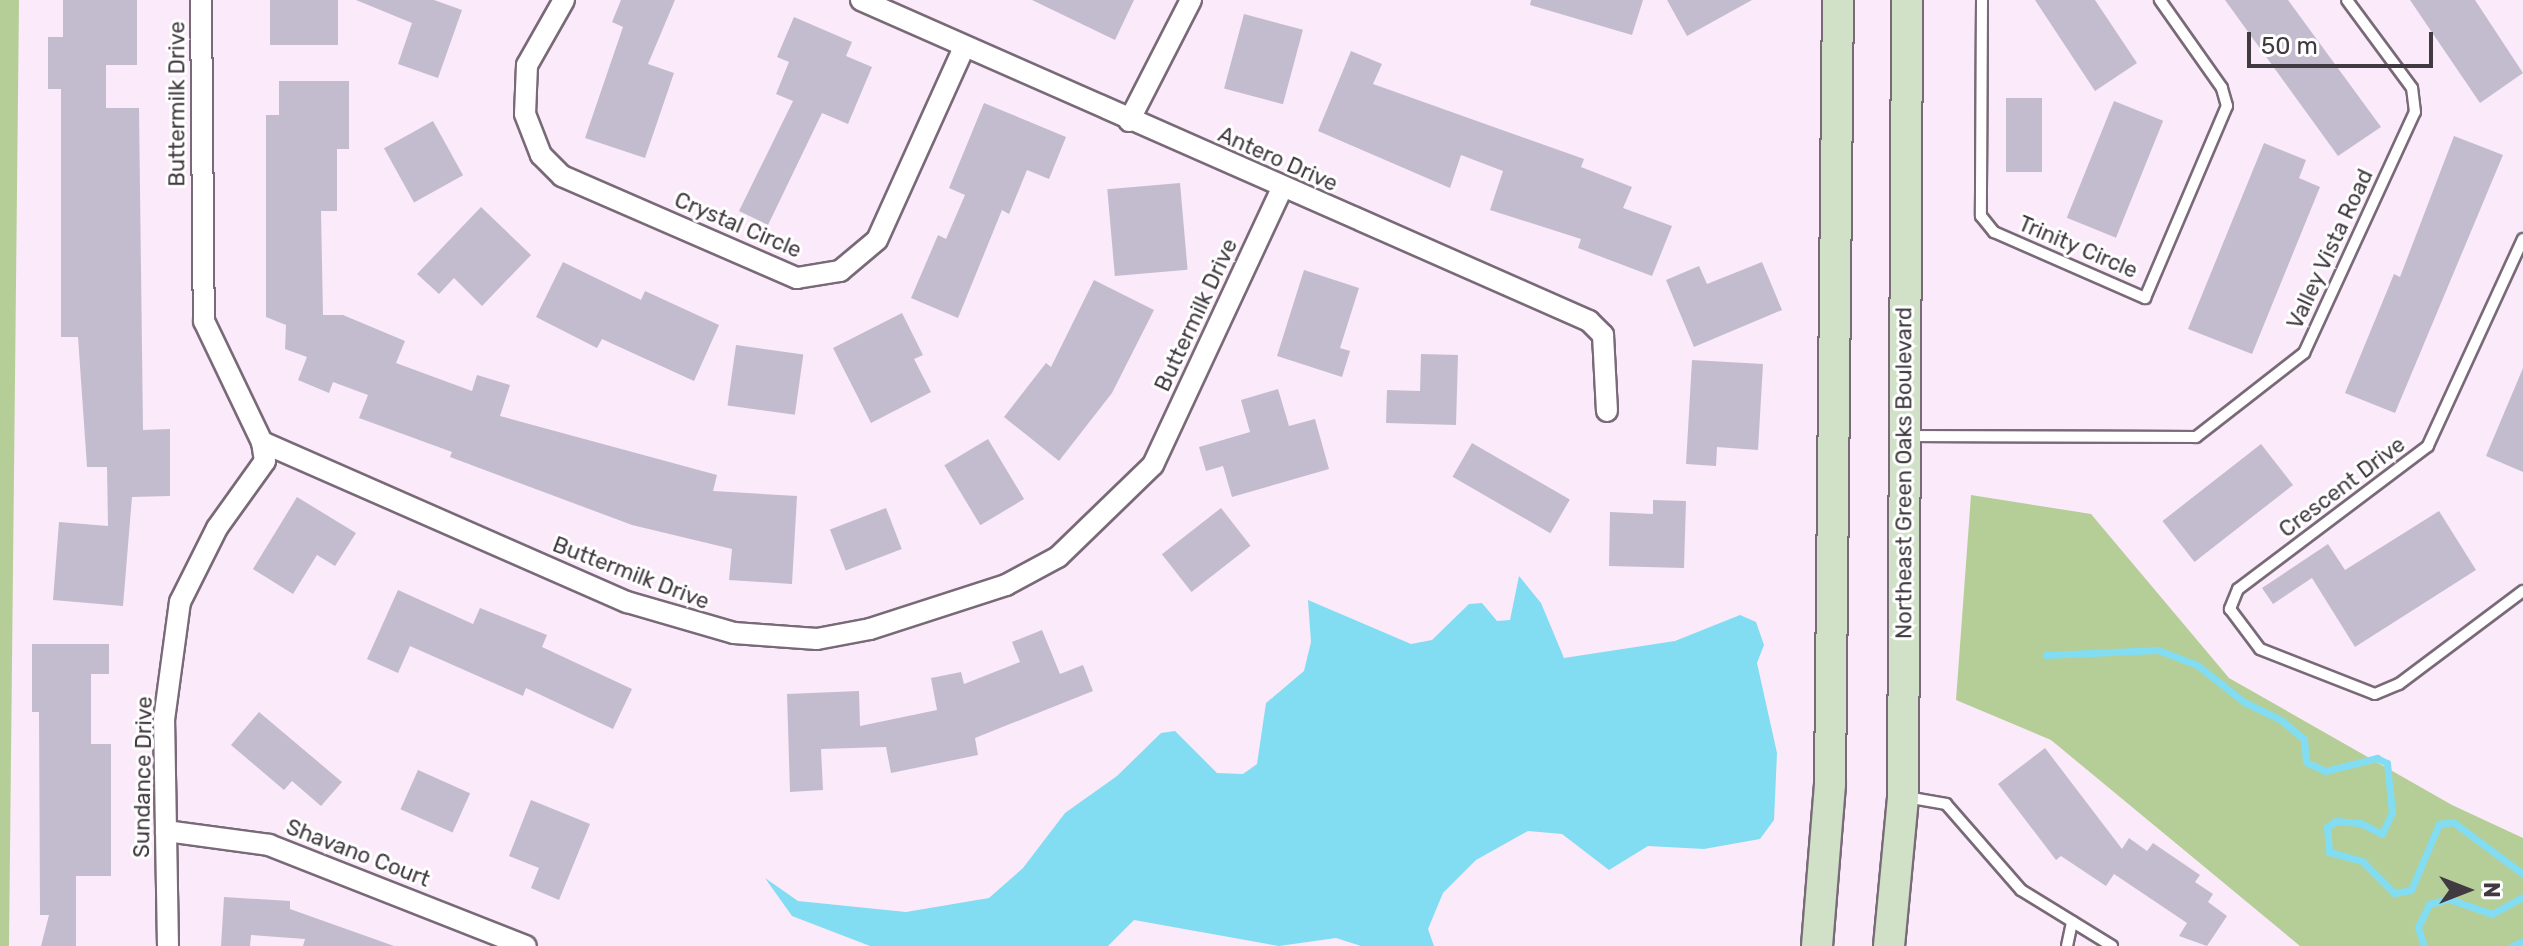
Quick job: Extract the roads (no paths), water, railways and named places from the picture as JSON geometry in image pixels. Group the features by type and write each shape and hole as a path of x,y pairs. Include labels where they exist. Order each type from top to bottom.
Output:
{"main road":[{"path":"1817,946 1830,784 1838,0"},
{"name":"Northeast Green Oaks Boulevard","path":"1889,946 1903,797 1907,0"}],"street":[{"name":"Buttermilk Drive","path":"201,0 204,321 209,343 262,442 693,626 817,639 870,629 1006,585 1058,557 1121,502 1153,465 1282,188"},
{"name":"Crystal Circle","path":"564,0 527,65 525,114 541,155 562,176 797,278 840,271 877,240 964,47"},
{"name":"Antero Drive","path":"861,0 1129,121 1589,321 1603,335 1607,411"},
{"path":"1129,121 1191,0"},
{"name":"Sundance Drive","path":"168,946 164,720 180,602 217,528 265,461 262,442"},
{"name":"Shavano Court","path":"166,831 269,845 526,946"}],"lane":[{"name":"Trinity Circle","path":"1982,0 1981,216 1994,232 2145,298 2227,106 2222,88 2160,0"},
{"name":"Valley Vista Road","path":"1904,436 2196,437 2304,353 2415,112 2412,88 2347,0"},
{"name":"Crescent Drive","path":"2523,239 2428,446 2238,589 2230,609 2234,620 2260,649 2375,694 2399,684 2523,591"},
{"path":"1903,797 1946,804 2021,890 2112,946"},
{"path":"2067,946 2072,922"}],"water":[{"path":"1519,576 1541,603 1564,658 1675,641 1740,615 1756,622 1764,645 1757,663 1777,753 1774,820 1760,839 1704,849 1648,846 1609,870 1562,834 1528,831 1476,860 1443,893 1428,929 1434,946 1361,946 1336,938 1279,946 1134,920 1108,946 870,946 792,916 765,878 798,901 906,912 989,898 1023,868 1065,813 1117,776 1161,733 1175,731 1217,773 1243,774 1257,764 1266,703 1304,671 1311,642 1308,600 1411,644 1432,640 1469,604 1482,603 1497,621 1510,620"}],"waterway":[{"path":"2046,655 2158,650 2197,665 2244,702 2281,720 2304,739 2306,762 2325,771 2377,758 2387,763 2392,812 2382,834 2360,823 2336,821 2327,827 2329,852 2362,861 2394,893 2411,890 2439,824 2453,822 2523,874"},
{"path":"2424,946 2418,927 2429,904 2449,899 2492,914 2523,897"},
{"path":"2512,946 2523,941"}]}
